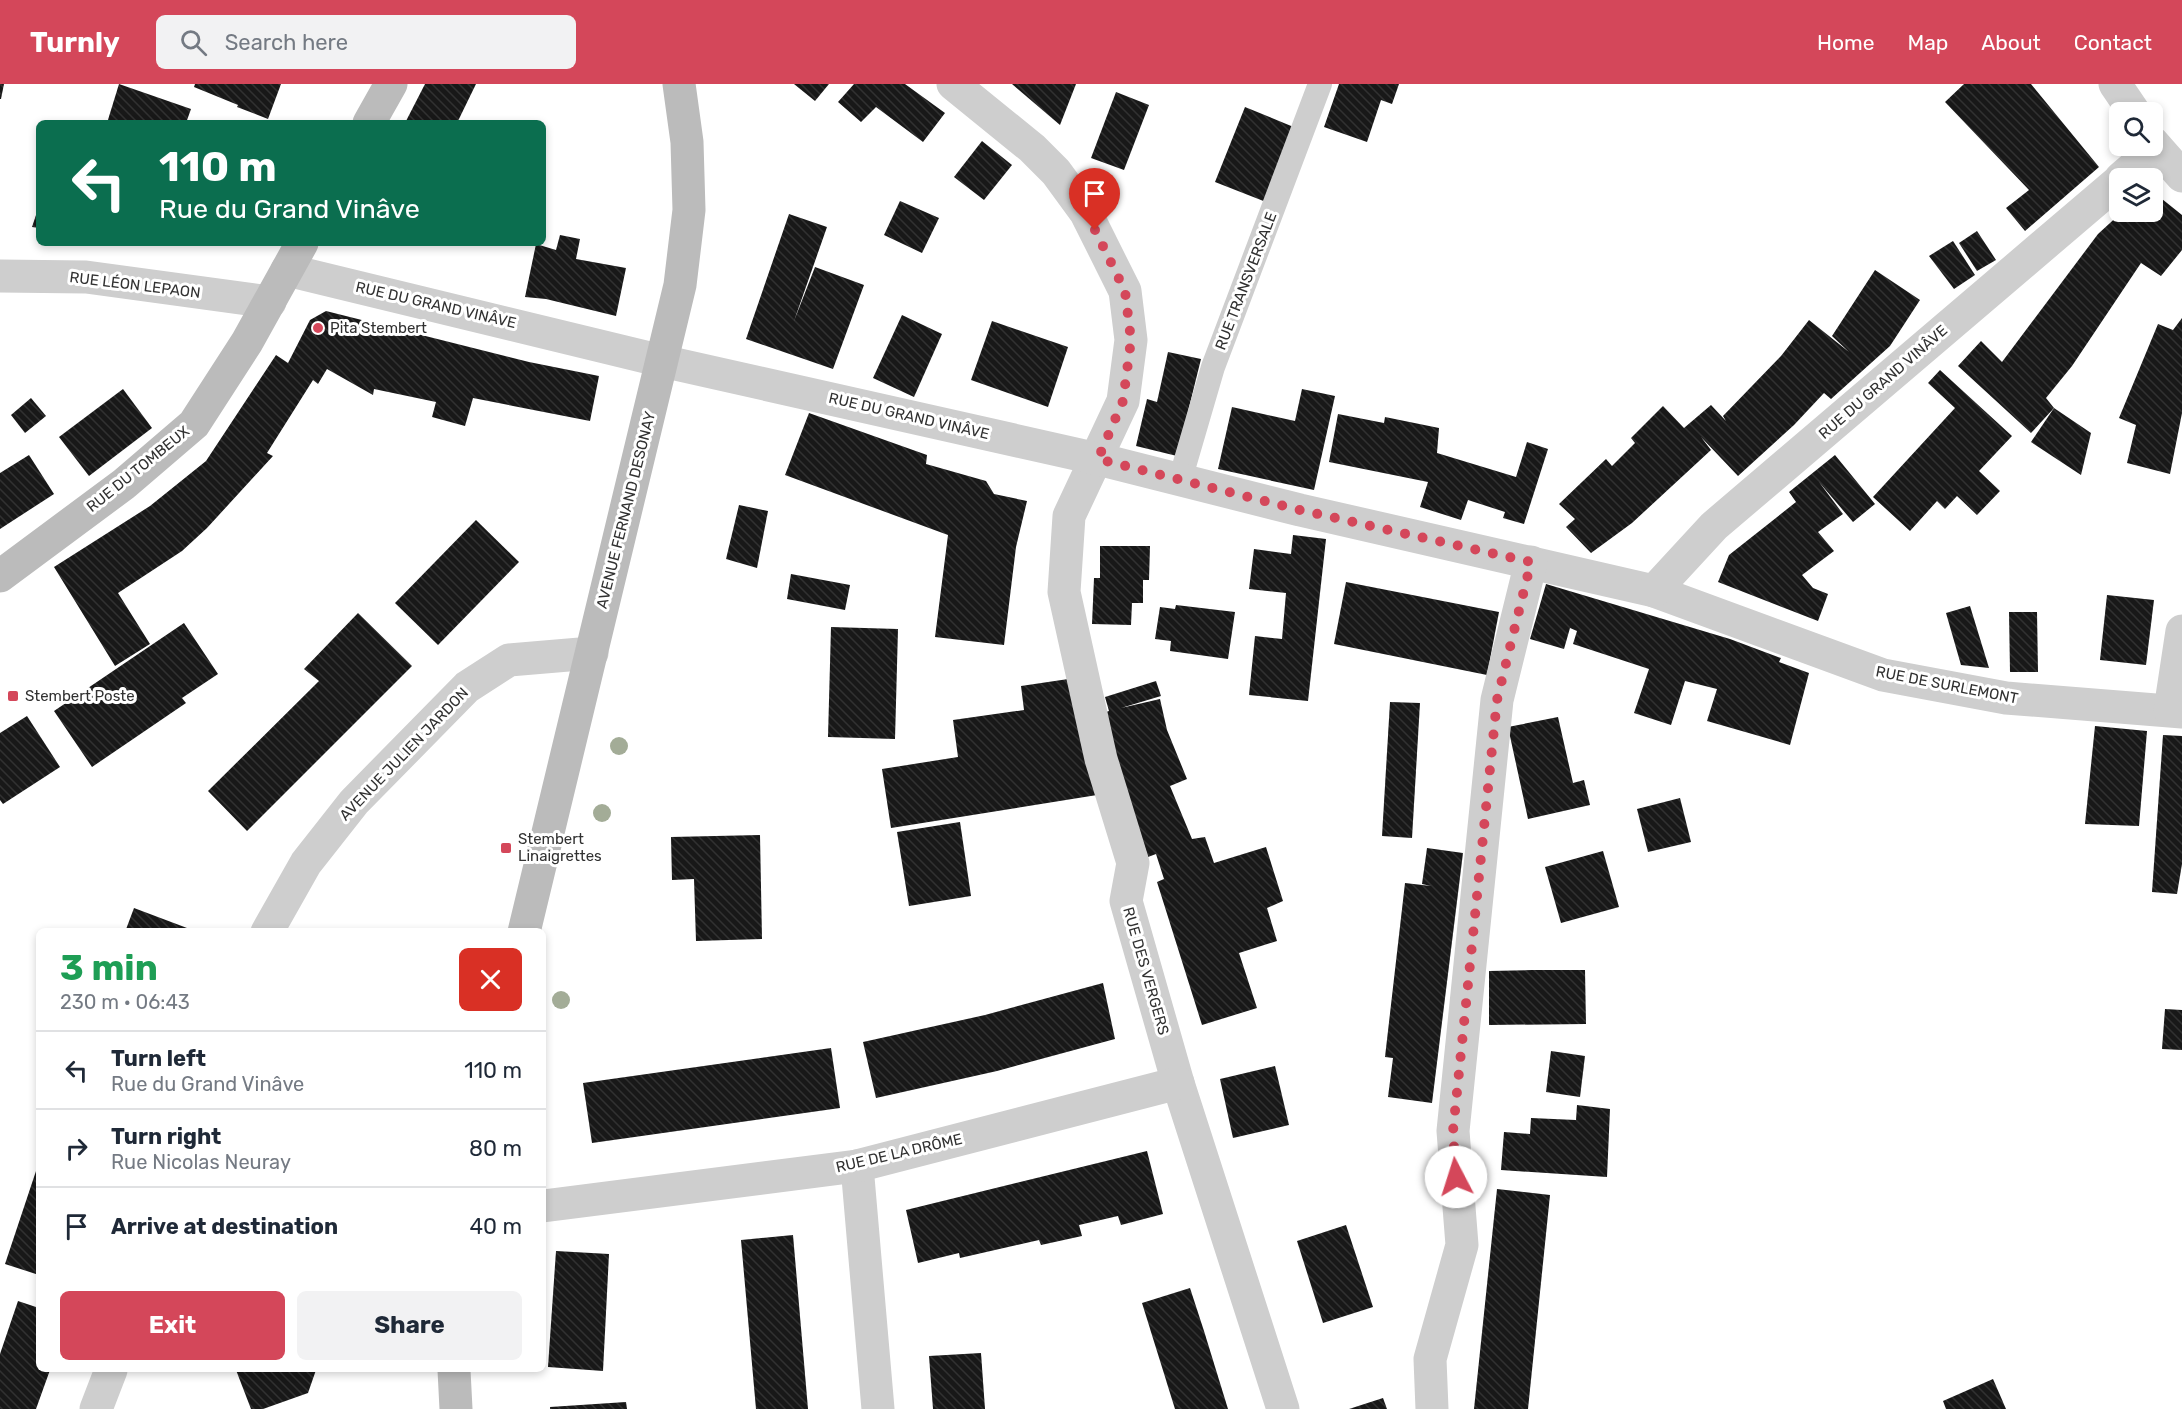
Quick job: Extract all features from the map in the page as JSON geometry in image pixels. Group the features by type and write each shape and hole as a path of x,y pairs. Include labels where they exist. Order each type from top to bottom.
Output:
{"main road":[{"path":"371,120 391,84"},
{"name":"AVENUE FERNAND DESONAY","path":"525,928 680,285 689,210 687,142 679,84"},
{"name":"RUE DU TOMBEUX","path":"0,576 124,484 194,424 270,302 295,256"},
{"path":"454,1372 456,1409"}],"street":[{"name":"RUE DES VERGERS","path":"953,84 1032,148 1056,172 1086,213 1125,291 1131,340 1123,401 1098,459 1069,516 1064,592 1101,759 1133,863 1126,901 1178,1083 1283,1409"},
{"path":"2163,155 2182,176"},
{"name":"RUE DU GRAND VINÂVE","path":"2131,168 2143,156"},
{"name":"RUE DU GRAND VINÂVE","path":"1654,591 1714,526 2109,188"},
{"name":"RUE DU GRAND VINÂVE","path":"295,256 662,361 1098,459 1531,562"},
{"name":"RUE LÉON LEPAON","path":"12,275 86,277 270,302"},
{"path":"1432,1409 1430,1359 1462,1245 1453,1131 1497,700 1531,562"},
{"name":"RUE DE SURLEMONT","path":"1531,562 1654,591 1883,675 2006,698 2176,711"},
{"path":"2176,711 2182,631"},
{"name":"AVENUE JULIEN JARDON","path":"269,928 306,863 354,802 467,687 509,660 592,653"},
{"name":"RUE DE LA DRÔME","path":"546,1206 857,1166 1178,1083"},
{"path":"857,1166 878,1409"},
{"path":"96,1409 110,1372"}],"lane":[{"name":"RUE TRANSVERSALE","path":"1180,480 1214,366 1320,84"}],"building":[{"path":"0,84 4,84 1,99 0,99"},
{"path":"119,84 191,109 187,120 108,120"},
{"path":"195,84 281,84 268,119 194,87"},
{"path":"425,84 476,84 458,120 407,120"},
{"path":"794,84 829,84 815,101"},
{"path":"854,84 905,84 945,113 923,142 876,107 861,122 838,102"},
{"path":"1012,84 1076,84 1060,125"},
{"path":"1339,84 1399,84 1392,104 1381,100 1367,142 1324,127"},
{"path":"1964,84 2031,84 2099,167 2025,231 2006,208 2029,190 1945,102"},
{"path":"1116,92 1149,105 1124,170 1091,158"},
{"path":"1245,107 1296,128 1266,202 1215,182"},
{"path":"982,141 1012,165 984,200 954,177"},
{"path":"2163,200 2182,215 2182,250 2161,276 2141,263 2072,366 2046,398 2054,408 2031,433 1958,366 1981,341 2002,362 2098,234 2111,222 2163,222"},
{"path":"900,201 939,218 922,253 884,235"},
{"path":"789,214 827,227 794,321 815,267 864,285 833,369 746,339"},
{"path":"36,215 36,228 32,227"},
{"path":"1977,231 1996,260 1977,271 1959,243"},
{"path":"560,235 580,239 576,259 626,268 616,316 546,299 525,297 536,246 556,250"},
{"path":"1953,241 1975,275 1954,289 1929,256"},
{"path":"1875,270 1920,300 1890,346 1831,399 1824,393 1794,425 1738,476 1701,437 1711,450 1632,523 1591,553 1566,527 1575,519 1559,504 1606,459 1612,466 1635,443 1631,438 1663,406 1684,428 1711,405 1726,421 1723,416 1781,356 1809,320 1849,352 1832,336"},
{"path":"326,311 529,362 599,376 590,421 473,398 465,426 432,417 436,402 374,389 373,395 327,369 318,384 313,380 267,453 273,456 207,528 182,551 118,593 150,644 115,666 54,567 150,506 206,461 276,355 288,363 310,320"},
{"path":"902,315 942,334 914,397 873,378"},
{"path":"2182,318 2182,413 2170,474 2127,463 2136,425 2119,418 2158,324 2173,330"},
{"path":"992,321 1068,347 1048,407 971,380"},
{"path":"1168,352 1201,359 1177,456 1136,446 1147,399 1157,402"},
{"path":"1940,370 2012,436 1979,471 2000,491 1977,515 1957,496 1945,509 1937,501 1910,531 1873,497 1955,408 1928,383"},
{"path":"123,389 152,428 89,476 59,437"},
{"path":"1302,389 1335,396 1314,490 1218,469 1232,407 1295,421"},
{"path":"31,398 46,416 25,433 11,415"},
{"path":"2054,408 2091,433 2081,475 2031,442"},
{"path":"809,413 927,455 926,464 986,481 994,494 1027,501 1016,547 1004,645 935,637 948,535 785,475"},
{"path":"1338,414 1384,423 1385,417 1439,428 1437,453 1516,477 1527,442 1548,449 1524,524 1503,518 1505,512 1468,500 1461,520 1420,507 1428,482 1329,462"},
{"path":"29,455 54,494 0,529 0,473"},
{"path":"1835,455 1875,504 1853,522 1819,482 1843,514 1818,532 1834,551 1802,575 1813,588 1828,594 1818,621 1718,582 1729,555 1796,502 1789,492"},
{"path":"739,505 768,511 757,568 726,559"},
{"path":"476,520 519,562 438,645 395,603"},
{"path":"1293,535 1326,539 1308,701 1249,695 1255,636 1282,639 1286,593 1249,589 1254,549 1291,554"},
{"path":"1100,546 1150,546 1149,580 1143,580 1143,603 1132,603 1131,625 1092,624 1094,578 1100,578"},
{"path":"791,574 850,585 845,610 787,599"},
{"path":"1346,582 1499,612 1487,675 1334,644"},
{"path":"1546,584 1730,639 1781,658 1779,662 1809,673 1790,745 1707,721 1717,689 1685,681 1671,725 1634,713 1649,669 1573,644 1577,631 1570,628 1564,649 1530,639"},
{"path":"2107,595 2154,600 2146,665 2100,660"},
{"path":"1176,605 1235,612 1228,659 1170,651 1171,641 1155,639 1160,607 1175,609"},
{"path":"1970,606 1989,668 1961,665 1946,613"},
{"path":"2009,612 2037,612 2038,672 2010,672"},
{"path":"358,613 412,666 247,831 208,791 319,681 304,669"},
{"path":"184,623 218,674 182,698 186,703 92,767 54,711"},
{"path":"831,627 898,629 895,739 828,737"},
{"path":"1075,678 1097,795 891,828 882,769 958,757 953,720 1024,710 1021,686"},
{"path":"1156,681 1161,696 1121,708 1160,699 1167,730 1187,779 1170,786 1192,839 1205,837 1214,863 1266,847 1283,901 1267,908 1277,941 1239,953 1257,1008 1202,1025 1157,882 1164,879 1156,854 1148,857 1100,714 1109,711 1105,697"},
{"path":"1390,702 1420,703 1412,838 1382,836"},
{"path":"27,716 60,767 3,804 0,800 0,733"},
{"path":"1558,717 1573,783 1584,780 1590,805 1528,819 1508,727"},
{"path":"2095,726 2147,731 2139,826 2085,824"},
{"path":"2163,735 2182,736 2182,864 2177,894 2152,892"},
{"path":"1680,798 1691,842 1648,852 1637,809"},
{"path":"960,822 971,896 909,906 897,832"},
{"path":"760,835 762,939 696,941 694,879 672,880 671,837"},
{"path":"1427,848 1463,853 1432,1103 1388,1097 1393,1058 1385,1057 1405,883 1431,886 1422,884"},
{"path":"1603,851 1619,907 1561,923 1545,867"},
{"path":"134,908 187,928 126,928"},
{"path":"1585,970 1586,1024 1489,1025 1489,971"},
{"path":"1103,983 1115,1039 997,1071 876,1098 863,1042 985,1015"},
{"path":"2165,1009 2182,1010 2182,1050 2162,1049"},
{"path":"831,1048 840,1108 592,1143 583,1083"},
{"path":"1551,1051 1585,1056 1580,1097 1546,1092"},
{"path":"1275,1066 1289,1125 1233,1138 1220,1079"},
{"path":"1577,1105 1610,1109 1607,1177 1501,1170 1504,1132 1530,1134 1531,1118 1576,1120"},
{"path":"1147,1151 1163,1214 1121,1225 1118,1216 1079,1225 1082,1236 1041,1245 1039,1240 960,1258 959,1253 918,1263 906,1210"},
{"path":"36,1171 36,1274 5,1264"},
{"path":"1497,1189 1550,1195 1528,1409 1474,1409"},
{"path":"1346,1225 1373,1307 1323,1323 1297,1241"},
{"path":"793,1235 808,1409 756,1409 741,1240"},
{"path":"556,1251 609,1254 603,1371 548,1367"},
{"path":"1190,1288 1228,1409 1175,1409 1142,1303"},
{"path":"18,1301 36,1307 36,1372 49,1372 36,1409 0,1409 0,1354"},
{"path":"981,1353 985,1409 933,1409 929,1356"},
{"path":"237,1372 315,1372 308,1393 263,1409 251,1409"},
{"path":"1993,1379 2006,1409 1946,1409 1943,1401"},
{"path":"1383,1398 1387,1409 1349,1409"},
{"path":"626,1402 627,1409 550,1409 550,1407"}],"place":[{"name":"Pita Stembert","path":"318,328"},
{"name":"Stembert Poste","path":"13,696"},
{"name":"Stembert Linaigrettes","path":"506,848"}],"route":[{"path":"1095,230 1105,246 1125,291 1131,340 1123,401 1098,459 1300,510 1531,562 1497,700 1453,1131 1456,1177"}]}
